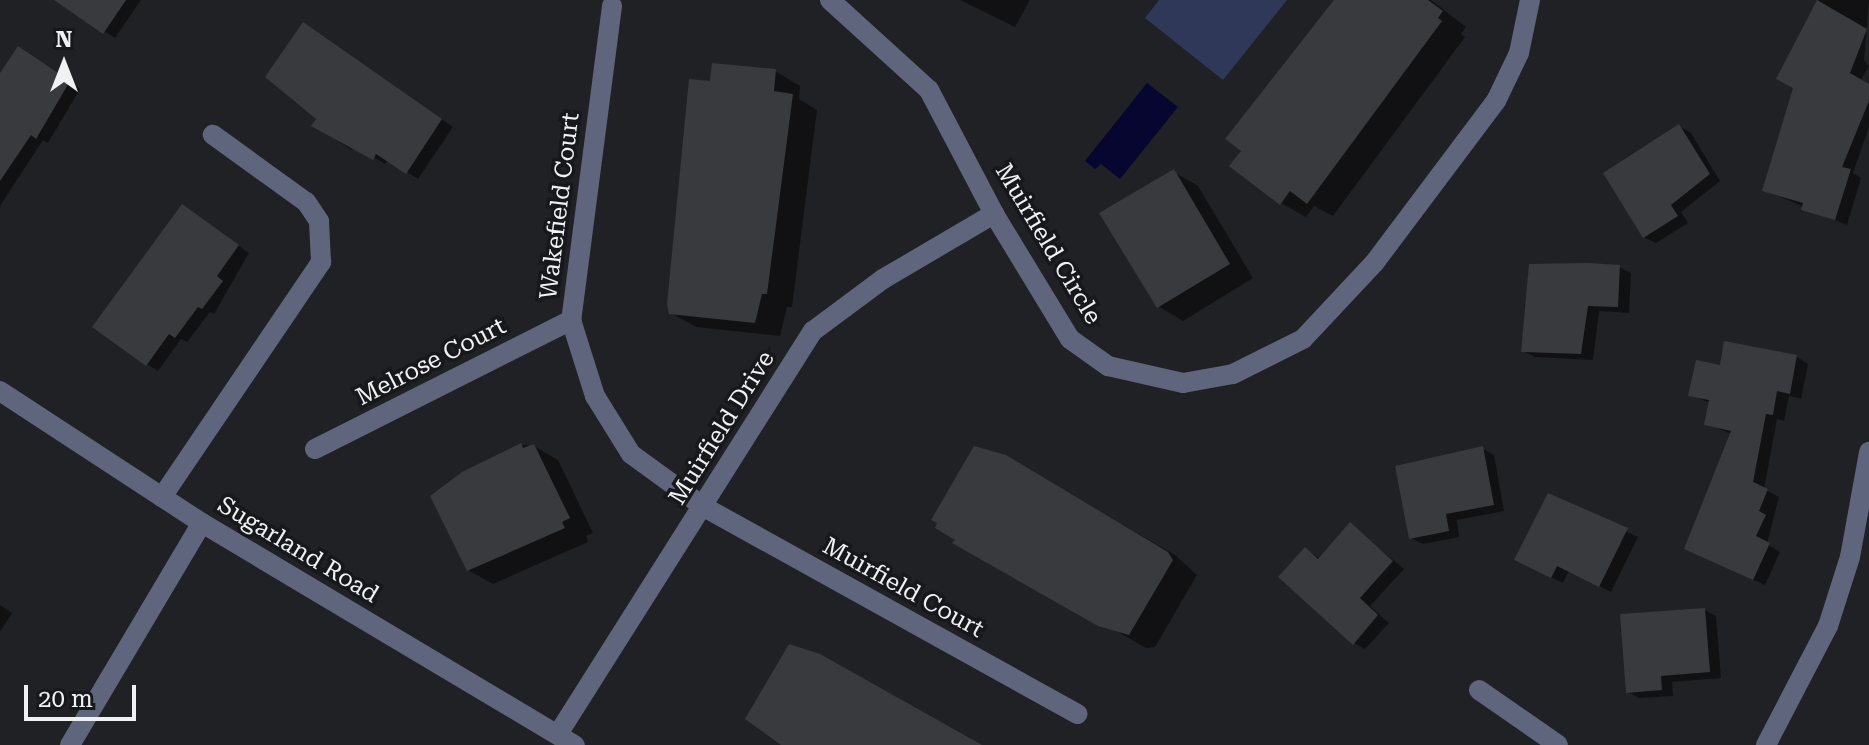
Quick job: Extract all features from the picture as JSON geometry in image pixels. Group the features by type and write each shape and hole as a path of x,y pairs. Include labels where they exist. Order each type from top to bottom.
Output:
{"street":[{"name":"Muirfield Circle","path":"830,0 929,90 994,214 1070,339 1108,366 1183,383 1233,374 1303,339 1375,262 1496,101 1519,53 1530,0"},
{"name":"Wakefield Court","path":"612,6 571,320 595,396 631,454 704,507"},
{"path":"162,497 321,262 319,221 306,202 213,135"},
{"name":"Muirfield Drive","path":"566,740 813,331 883,279 994,214"},
{"name":"Melrose Court","path":"315,449 571,320"},
{"name":"Sugarland Road","path":"0,391 202,523 566,740"},
{"path":"1766,745 1803,683 1828,626 1850,557 1869,452"},
{"name":"Muirfield Court","path":"704,507 1077,714"},
{"path":"70,745 202,523"},
{"path":"1479,690 1558,745"}],"shaded area":[{"path":"1159,0 1287,0 1223,80 1145,18"},
{"path":"1147,83 1178,107 1120,179 1101,164 1095,169 1085,161"}],"building":[{"path":"54,0 126,0 103,34"},
{"path":"1334,0 1428,0 1443,11 1438,18 1442,21 1307,204 1290,191 1280,205 1229,166 1241,151 1225,139"},
{"path":"1817,0 1867,29 1850,73 1869,84 1869,101 1842,167 1851,169 1835,220 1801,210 1803,203 1762,191 1793,88 1776,79"},
{"path":"303,22 442,119 406,174 376,154 373,160 311,126 316,119 265,77"},
{"path":"18,46 70,81 36,139 31,135 0,181 0,73"},
{"path":"712,63 776,69 774,91 793,94 767,294 762,294 755,323 669,314 667,304 689,79 710,81"},
{"path":"1679,124 1710,174 1671,205 1678,216 1643,238 1603,173"},
{"path":"1174,169 1230,264 1157,308 1099,213"},
{"path":"182,204 239,245 217,276 223,281 202,309 198,307 175,338 169,334 146,366 92,327"},
{"path":"1529,264 1620,265 1618,307 1588,306 1581,354 1521,352"},
{"path":"1724,341 1797,355 1790,394 1777,391 1773,415 1766,414 1753,482 1768,489 1759,511 1766,515 1756,536 1770,543 1753,580 1684,549 1731,431 1704,425 1709,400 1688,396 1696,360 1720,365"},
{"path":"521,443 523,448 534,444 570,518 562,522 565,528 467,571 430,496 462,472"},
{"path":"974,446 1006,455 1168,552 1173,560 1129,635 1098,626 952,543 955,540 935,528 937,523 931,520"},
{"path":"1483,446 1494,505 1446,514 1449,531 1409,539 1395,466"},
{"path":"1548,493 1628,528 1599,587 1557,566 1551,578 1514,560"},
{"path":"1350,522 1393,561 1360,598 1378,615 1353,645 1278,577 1305,547 1318,559"},
{"path":"1705,608 1710,672 1661,676 1662,690 1626,693 1620,614"},
{"path":"789,644 820,654 982,745 781,745 745,719"}]}
